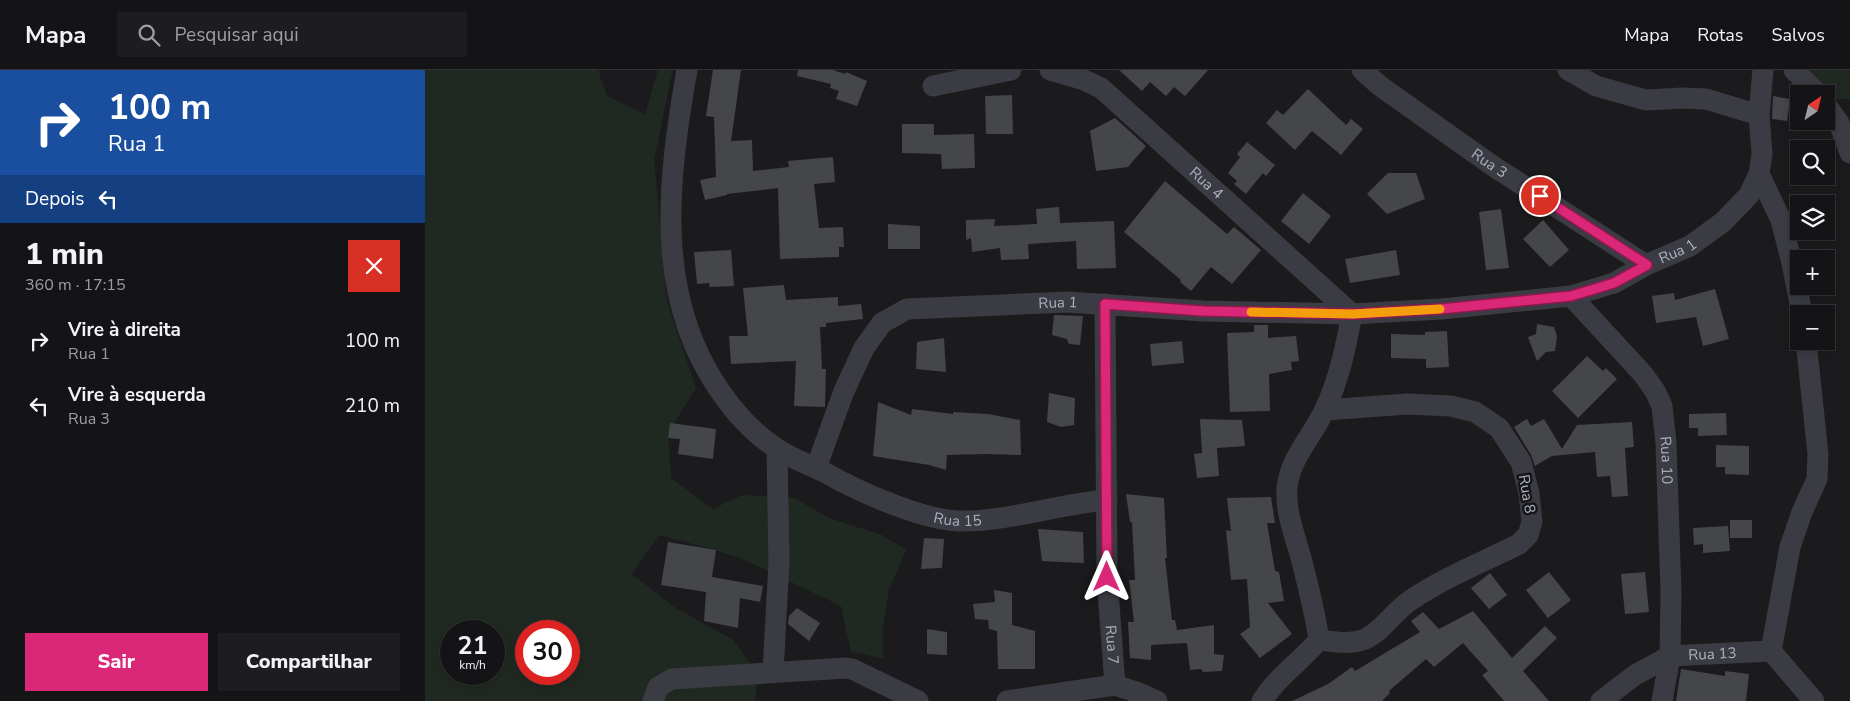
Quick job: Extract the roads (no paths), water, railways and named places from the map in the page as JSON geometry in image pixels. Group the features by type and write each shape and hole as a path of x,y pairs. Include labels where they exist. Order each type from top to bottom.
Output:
{"street":[{"name":"Rua 15","path":"687,70 678,125 672,194 671,222 675,285 688,331 707,372 734,412 777,449 840,482 897,506 940,519 960,521 990,519 1082,502 1107,500"},
{"path":"933,86 1011,70"},
{"name":"Rua 4","path":"1050,70 1084,80 1101,88 1353,314"},
{"name":"Rua 3","path":"1362,70 1388,92 1493,166 1647,265"},
{"path":"1568,70 1596,86 1646,100 1706,99 1759,115"},
{"name":"Rua 1","path":"816,468 844,391 864,348 882,323 907,309 1067,302 1203,311 1353,314 1441,309 1571,296 1614,283 1647,265 1690,246 1723,222 1749,194 1759,174 1762,154 1759,115 1763,70"},
{"path":"1795,70 1809,85"},
{"path":"1835,117 1850,149"},
{"path":"1759,174 1781,220 1792,263 1799,305"},
{"name":"Rua 10","path":"1571,296 1643,374 1662,406 1666,444 1671,592 1670,656 1662,701"},
{"name":"Rua 7","path":"1105,304 1107,577 1115,685"},
{"path":"1262,701 1282,675 1305,656 1319,640 1311,594 1287,508 1287,489 1289,476 1295,460 1325,410 1345,349 1353,314"},
{"path":"1807,350 1818,454 1817,479 1790,548 1771,651 1814,701"},
{"name":"Rua 8","path":"1319,640 1345,643 1365,638 1379,629 1410,600 1519,544 1528,535 1532,522 1529,494 1521,462 1499,428 1475,412 1451,406 1407,404 1325,410"},
{"path":"773,672 779,562 777,449"},
{"name":"Rua 13","path":"1601,701 1635,675 1670,656 1771,651"},
{"path":"653,701 658,687 672,679 846,668 852,669 918,701"},
{"path":"1007,701 1115,685 1157,701"}]}
